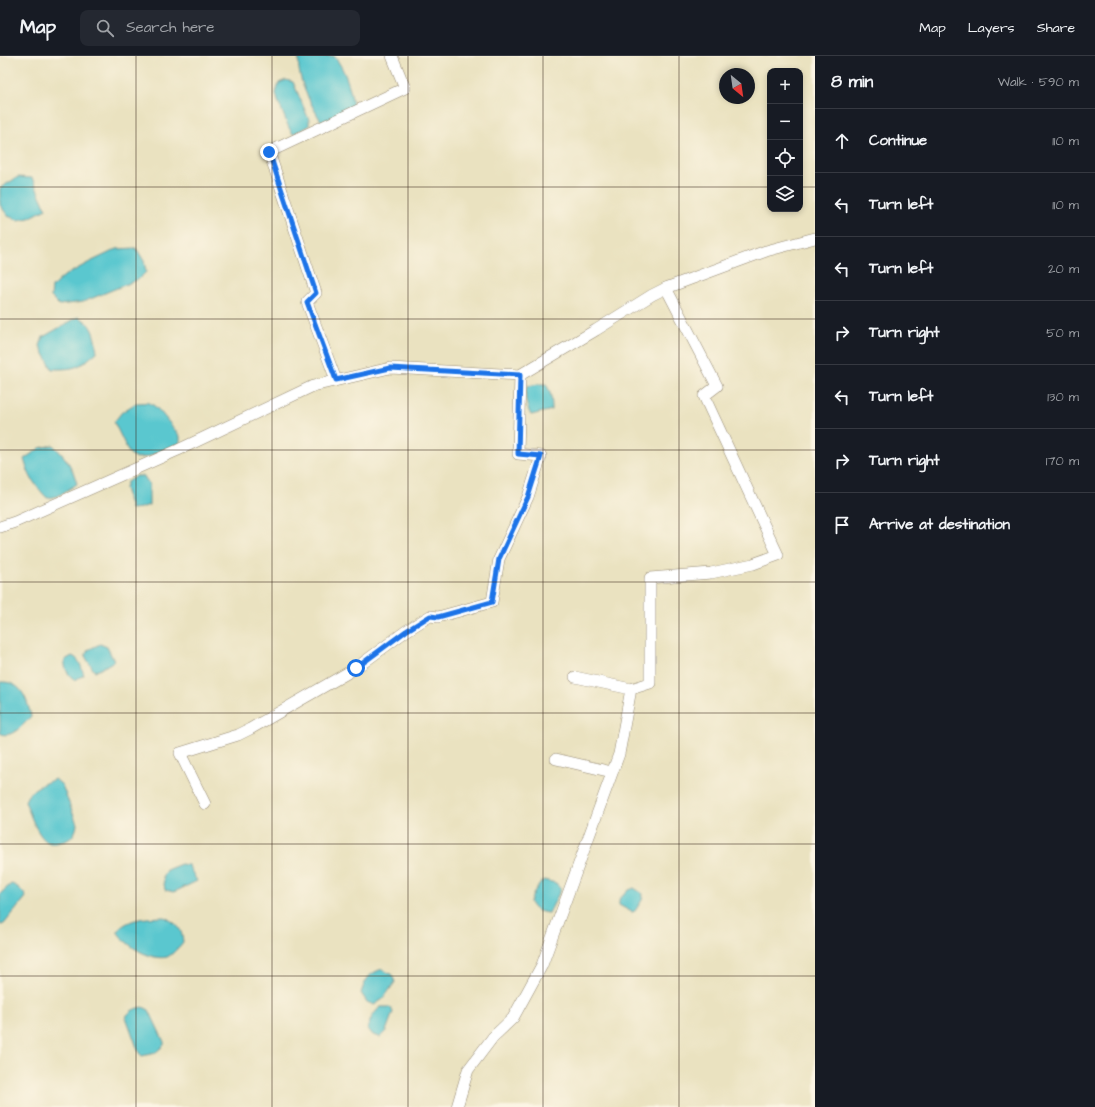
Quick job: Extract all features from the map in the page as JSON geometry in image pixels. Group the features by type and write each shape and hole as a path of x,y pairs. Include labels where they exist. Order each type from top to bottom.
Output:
{"street":[{"path":"336,380 307,302 316,293 269,152 406,88 392,56"},
{"path":"0,527 15,522 178,450 313,386 390,368 520,375 666,288 766,250 815,238"},
{"path":"575,677 631,689 650,683 650,578 711,574 753,564 778,555 704,396 717,386 666,288"},
{"path":"205,804 180,753 238,735 250,729 356,668 406,631 430,616 438,617 492,602 499,559 528,497 541,456 518,454 520,375"},
{"path":"457,1107 468,1070 493,1037 513,1018 542,965 619,754 631,689"},
{"path":"556,759 612,772"}],"water":[{"path":"301,56 334,56 347,80 353,108 321,121 305,91 302,82 299,66 299,58"},
{"path":"286,80 293,82 309,120 309,126 293,134 289,128 276,93 279,83"},
{"path":"18,177 32,178 46,209 29,218 18,220 8,216 0,205 0,188"},
{"path":"136,248 144,261 146,272 139,279 83,302 59,305 51,297 52,287 64,276 117,249"},
{"path":"78,317 90,327 94,336 97,352 81,364 72,368 52,369 40,346 43,337"},
{"path":"546,384 548,387 551,396 552,410 531,415 526,400 526,389 527,386"},
{"path":"136,403 149,403 157,408 180,436 180,443 147,457 136,458 129,453 114,422 122,412"},
{"path":"53,445 68,462 77,484 58,496 47,498 32,480 24,459 40,448"},
{"path":"136,476 144,476 149,485 149,505 131,509 125,488 127,482"},
{"path":"100,644 107,647 114,661 99,670 94,671 85,656 88,650"},
{"path":"72,656 79,661 84,675 75,680 68,674 65,666 65,660"},
{"path":"0,682 10,683 19,688 25,696 31,716 13,733 4,735 0,733"},
{"path":"55,779 62,785 77,824 75,832 70,838 65,841 50,843 42,837 38,831 25,801 34,790"},
{"path":"181,864 188,865 197,881 174,892 165,890 163,876 166,870"},
{"path":"543,880 556,883 561,889 549,913 535,909 530,902 534,892"},
{"path":"11,884 20,889 26,897 4,924 0,925 0,894"},
{"path":"634,888 643,894 642,900 635,911 632,912 619,905 619,900 627,891"},
{"path":"165,917 178,927 183,942 167,957 153,957 139,951 126,942 117,931 127,923 139,919"},
{"path":"382,969 392,975 395,982 383,999 374,1005 367,1002 361,993 368,978"},
{"path":"143,1007 149,1010 164,1045 155,1053 142,1056 139,1053 126,1017 133,1010"},
{"path":"381,1007 390,1007 393,1012 386,1031 380,1037 373,1035 368,1029 372,1016"}],"route":[{"path":"269,152 316,293 307,302 336,380 390,368 520,375 518,454 541,456 528,497 499,559 492,602 438,617 430,616 406,631 356,668"}]}
